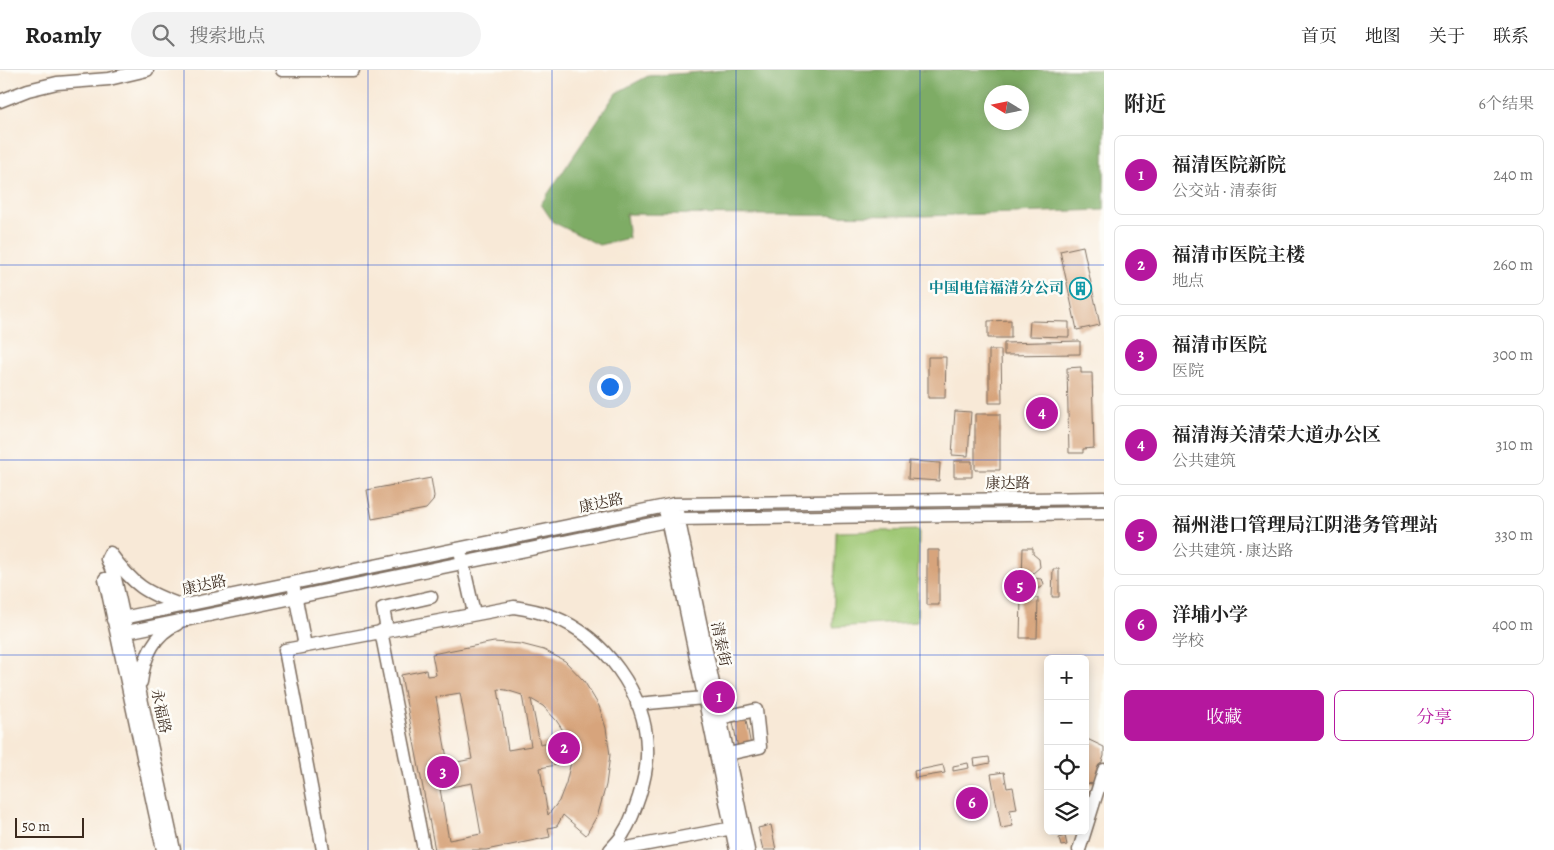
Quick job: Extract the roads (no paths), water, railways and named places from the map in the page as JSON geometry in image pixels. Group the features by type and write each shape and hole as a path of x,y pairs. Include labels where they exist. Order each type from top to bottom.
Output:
{"street":[{"path":"0,101 28,90 57,83 109,79 147,70"},
{"path":"282,70 353,70"},
{"name":"康达路","path":"119,619 670,505 1104,498"},
{"name":"清泰街","path":"670,505 728,754 737,827 736,850"},
{"name":"康达路","path":"122,632 674,520 1104,513"},
{"name":"清泰街","path":"674,520 704,698 737,827 748,850"},
{"path":"460,548 474,613"},
{"name":"永福路","path":"164,850 110,579 108,559 110,553 125,574 137,585 152,594 183,606"},
{"path":"292,583 305,646"},
{"path":"424,850 384,631 383,608 431,597"},
{"path":"323,850 285,650 514,607 534,610 563,621 600,647 614,662 630,688 637,704 648,748 644,779 635,808 624,832 610,850"},
{"path":"140,690 142,672 147,655 158,637 170,627 186,619"},
{"name":"永福路","path":"122,632 140,690 174,850"},
{"path":"637,704 704,698"},
{"path":"720,718 756,710 760,747 728,754"},
{"path":"1084,848 1104,770"},
{"path":"616,850 737,827"}],"place":[{"name":"中国电信福清分公司","path":"1080,288"},
{"name":"福清海关清荣大道办公区","path":"1042,413"},
{"name":"福州港口管理局江阴港务管理站","path":"1020,586"},
{"name":"福清医院新院","path":"719,697"},
{"name":"福清市医院主楼","path":"564,748"},
{"name":"福清市医院","path":"443,772"},
{"name":"洋埔小学","path":"972,803"}]}
